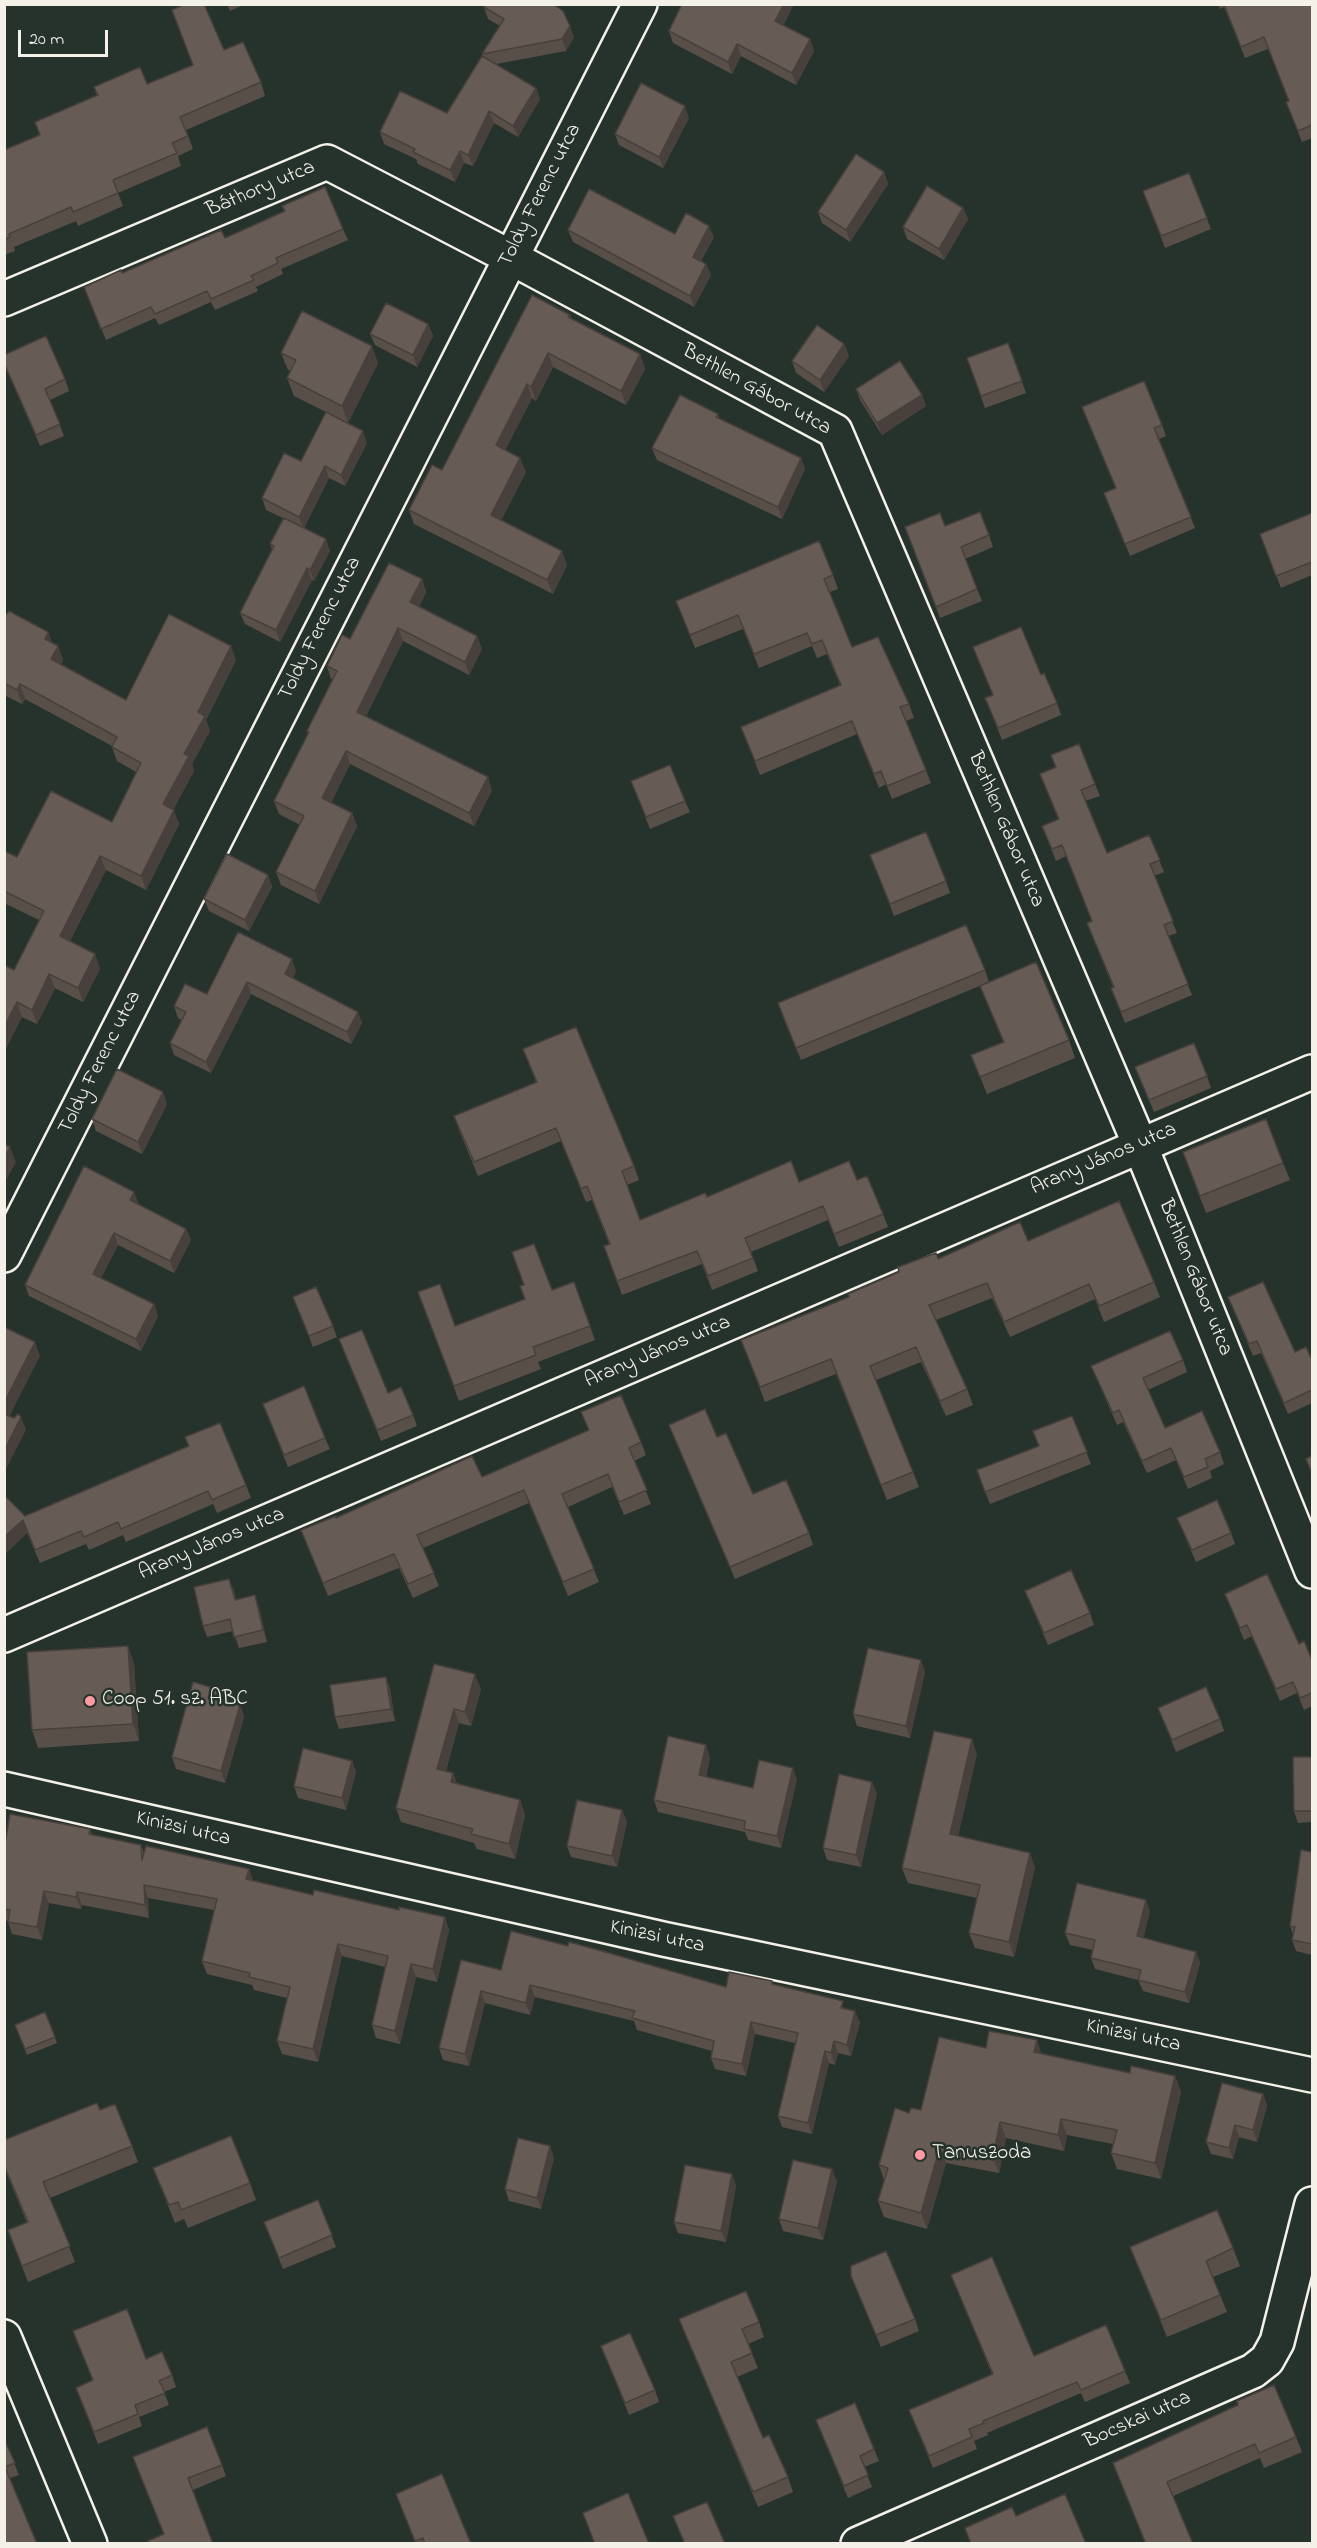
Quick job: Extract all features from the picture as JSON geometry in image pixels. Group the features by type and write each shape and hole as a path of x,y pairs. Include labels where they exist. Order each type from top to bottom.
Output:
{"street":[{"name":"Toldy Ferenc utca","path":"4,1255 640,4"},
{"name":"Báthory utca","path":"4,298 327,162 510,257"},
{"name":"Bethlen Gábor utca","path":"510,257 835,431 1140,1145 1312,1571"},
{"name":"Arany János utca","path":"4,1635 1312,1072"},
{"name":"Kinizsi utca","path":"4,1789 663,1939 1312,2075"},
{"name":"Bocskai utca","path":"858,2544 1260,2366 1267,2360 1277,2342 1312,2204"},
{"path":"4,2337 90,2544"}],"building":[{"path":"185,4 204,4 224,50 243,42 261,82 180,117 188,136 172,143 177,153 113,180 118,193 73,212 71,207 9,234 10,237 4,240 4,150 40,135 35,122 98,95 94,87 140,67 147,84 193,65 172,10"},
{"path":"485,4 553,4 563,11 570,26 562,39 482,54 504,19 484,7"},
{"path":"682,4 784,4 775,21 810,39 792,73 737,44 728,62 669,31"},
{"path":"1224,4 1312,4 1312,125 1298,131 1264,37 1241,47"},
{"path":"482,56 536,88 513,126 489,111 468,155 460,151 450,170 413,152 415,149 380,132 400,91 447,113"},
{"path":"641,83 685,106 659,157 615,134"},
{"path":"856,154 884,172 846,230 818,212"},
{"path":"1189,173 1207,218 1161,236 1143,191"},
{"path":"927,186 963,208 939,249 903,227"},
{"path":"325,187 343,229 276,258 278,263 251,276 254,280 211,299 207,291 155,314 151,307 101,329 84,287 221,230 225,238 285,211 282,206"},
{"path":"589,189 675,234 686,213 709,226 693,257 706,264 690,296 568,230"},
{"path":"532,295 570,315 568,317 640,354 621,391 548,353 531,387 527,384 496,445 520,458 491,515 562,551 547,580 409,510 432,465 442,470"},
{"path":"386,303 428,324 413,355 370,334"},
{"path":"302,311 372,346 342,406 287,378 296,360 281,353"},
{"path":"817,325 844,344 820,380 792,361"},
{"path":"46,336 65,379 45,389 60,424 36,435 4,363 4,355"},
{"path":"1008,343 1022,381 981,396 967,358"},
{"path":"900,361 922,395 877,423 856,389"},
{"path":"1144,381 1162,425 1154,428 1191,517 1125,544 1104,493 1116,488 1082,407"},
{"path":"680,395 718,414 716,417 801,458 778,507 652,448"},
{"path":"326,412 363,431 341,475 325,466 299,517 262,498 284,453 301,461"},
{"path":"980,512 989,535 961,547 977,589 936,607 905,527 940,513 945,526"},
{"path":"1312,513 1312,562 1276,576 1260,534"},
{"path":"284,518 326,539 310,570 307,568 276,630 240,613 274,546 270,544"},
{"path":"819,541 833,575 824,579 852,647 878,637 909,704 900,707 926,770 887,786 881,771 874,774 852,721 755,761 741,727 841,685 822,640 812,644 807,633 754,654 738,615 690,635 676,601"},
{"path":"389,563 422,579 410,602 477,636 465,662 398,628 357,712 488,777 469,813 346,751 322,798 352,813 315,891 276,872 304,816 274,801 337,671 327,666 342,635 350,639"},
{"path":"9,611 48,632 45,639 58,646 51,659 126,700 169,614 231,646 198,712 205,716 184,754 189,756 163,804 174,810 141,876 100,856 60,936 95,954 78,988 49,974 32,1010 17,1002 4,1027 4,965 14,970 44,911 4,891 4,851 17,857 51,791 112,822 141,763 112,747 117,737 20,684 17,690 4,683 4,613 7,614"},
{"path":"1021,627 1041,675 1044,673 1057,703 998,728 985,698 993,695 973,647"},
{"path":"1079,744 1095,784 1081,790 1107,853 1149,835 1160,860 1150,864 1173,921 1164,925 1188,984 1121,1012 1111,988 1114,987 1087,923 1092,921 1062,845 1052,849 1042,826 1059,819 1040,774 1056,767 1051,755"},
{"path":"670,765 685,801 646,817 631,781"},
{"path":"926,832 946,881 890,904 870,855"},
{"path":"227,854 268,875 245,920 204,899"},
{"path":"966,925 985,970 796,1048 778,1003"},
{"path":"238,932 292,959 285,974 358,1012 347,1032 247,982 206,1062 170,1043 186,1012 174,1006 185,984 207,994"},
{"path":"1036,962 1069,1040 980,1077 971,1055 1004,1042 980,986"},
{"path":"576,1027 634,1166 622,1171 640,1220 705,1193 707,1197 791,1161 799,1182 849,1161 857,1180 867,1176 883,1214 834,1234 823,1206 745,1238 753,1258 708,1276 697,1251 617,1281 604,1246 610,1244 587,1186 581,1189 556,1128 474,1162 454,1116 537,1082 523,1049"},
{"path":"1194,1043 1207,1076 1149,1100 1135,1067"},
{"path":"117,1069 163,1092 138,1142 92,1119"},
{"path":"1266,1119 1283,1163 1200,1196 1183,1152"},
{"path":"4,1144 10,1147 4,1158"},
{"path":"84,1166 134,1192 130,1200 186,1229 170,1261 114,1233 93,1274 154,1304 136,1339 25,1285"},
{"path":"1119,1201 1154,1282 1099,1306 1089,1284 1004,1322 987,1283 929,1305 967,1389 940,1401 916,1347 870,1366 913,1472 881,1485 831,1359 760,1387 741,1340 849,1297 848,1294 899,1272 898,1267 936,1253 938,1259 1020,1222 1028,1241"},
{"path":"534,1244 552,1290 574,1282 590,1326 533,1347 536,1355 454,1386 418,1292 440,1284 455,1326 525,1299 520,1286 524,1285 512,1252"},
{"path":"1263,1282 1295,1352 1306,1347 1312,1358 1312,1390 1284,1403 1257,1341 1249,1344 1228,1297"},
{"path":"316,1287 333,1326 309,1336 293,1297"},
{"path":"4,1327 35,1342 4,1403"},
{"path":"362,1330 388,1393 401,1387 413,1415 377,1430 339,1339"},
{"path":"1170,1331 1183,1360 1143,1378 1165,1428 1202,1411 1220,1452 1205,1459 1208,1467 1184,1477 1171,1448 1142,1461 1119,1410 1113,1413 1091,1366"},
{"path":"304,1386 325,1438 284,1455 263,1404"},
{"path":"621,1395 641,1442 629,1448 647,1490 619,1502 608,1474 562,1494 594,1569 563,1582 524,1490 417,1535 434,1573 408,1584 394,1554 323,1583 301,1530 336,1516 336,1518 472,1456 482,1477 589,1430 581,1412"},
{"path":"705,1409 717,1437 726,1433 753,1494 786,1480 809,1533 730,1567 669,1425"},
{"path":"4,1414 14,1418 18,1414 21,1417 4,1451"},
{"path":"1072,1416 1087,1452 985,1492 977,1470 1039,1446 1033,1431"},
{"path":"220,1423 246,1485 212,1500 208,1491 121,1529 118,1522 84,1537 81,1531 35,1550 23,1520 4,1537 4,1495 25,1516 189,1446 185,1437"},
{"path":"1312,1456 1312,1473 1306,1459"},
{"path":"1217,1500 1231,1533 1192,1550 1177,1518"},
{"path":"1071,1570 1090,1613 1044,1633 1025,1591"},
{"path":"1267,1574 1299,1644 1304,1641 1312,1660 1312,1693 1300,1698 1293,1682 1276,1689 1247,1625 1240,1628 1225,1594"},
{"path":"229,1579 235,1600 255,1595 263,1630 234,1637 230,1619 203,1626 194,1587"},
{"path":"128,1646 133,1724 32,1730 27,1652"},
{"path":"868,1648 921,1660 906,1726 853,1714"},
{"path":"434,1664 475,1674 465,1712 454,1709 437,1769 453,1773 451,1782 520,1800 509,1844 471,1834 473,1829 396,1808"},
{"path":"386,1677 391,1709 335,1717 330,1685"},
{"path":"193,1682 220,1690 217,1698 240,1705 221,1771 172,1757"},
{"path":"1206,1687 1220,1719 1172,1740 1158,1708"},
{"path":"934,1731 972,1739 950,1834 1030,1853 1009,1942 969,1933 980,1885 902,1868"},
{"path":"668,1736 706,1745 699,1775 753,1788 759,1760 793,1768 777,1836 744,1829 745,1821 654,1800"},
{"path":"303,1748 352,1761 342,1798 294,1786"},
{"path":"1293,1757 1312,1757 1312,1811 1294,1811"},
{"path":"839,1774 872,1782 856,1855 823,1848"},
{"path":"577,1800 622,1810 612,1856 567,1846"},
{"path":"10,1814 90,1829 89,1834 141,1845 142,1860 146,1846 249,1869 246,1879 313,1895 314,1890 399,1910 399,1907 445,1917 433,1969 411,1964 395,2031 372,2025 388,1956 338,1944 313,2049 277,2041 290,1987 249,1977 250,1973 202,1961 217,1899 144,1885 145,1905 77,1892 76,1897 44,1891 37,1927 8,1922 10,1910 4,1909 4,1839 6,1839"},
{"path":"1301,1850 1312,1852 1312,1944 1292,1940 1295,1927 1290,1926"},
{"path":"1077,1883 1146,1900 1137,1936 1196,1952 1185,1992 1138,1980 1141,1970 1091,1958 1095,1940 1065,1933"},
{"path":"511,1931 568,1946 569,1942 726,1987 729,1972 772,1981 772,1984 843,2001 841,2008 855,2011 847,2045 834,2041 831,2053 825,2051 808,2123 778,2116 798,2033 751,2022 742,2064 711,2058 714,2041 632,2018 635,2011 530,1985 526,2003 481,1991 465,2054 439,2048 461,1960 501,1970"},
{"path":"45,2012 55,2037 25,2049 15,2025"},
{"path":"989,2031 1037,2040 1034,2052 1130,2073 1131,2066 1175,2076 1155,2163 1111,2153 1117,2130 1061,2119 1058,2135 1000,2122 993,2157 940,2147 921,2213 878,2201 888,2168 879,2165 895,2108 909,2113 911,2108 921,2110 939,2037 986,2048"},
{"path":"1222,2083 1263,2094 1253,2130 1235,2125 1229,2148 1206,2142"},
{"path":"97,2103 100,2110 115,2104 132,2146 43,2182 70,2246 22,2266 8,2230 28,2222 4,2165 4,2140"},
{"path":"231,2136 250,2183 181,2210 178,2202 169,2205 153,2168"},
{"path":"518,2138 550,2146 537,2198 505,2189"},
{"path":"793,2160 832,2169 818,2228 779,2219"},
{"path":"685,2165 732,2174 721,2231 674,2222"},
{"path":"318,2200 332,2235 279,2258 264,2222"},
{"path":"1217,2210 1233,2248 1206,2261 1220,2295 1161,2320 1130,2247"},
{"path":"886,2251 915,2319 876,2335 851,2276 851,2266"},
{"path":"992,2257 1034,2356 1106,2325 1125,2371 1081,2390 1077,2382 983,2421 984,2423 969,2429 972,2437 929,2456 909,2410 993,2374 951,2275"},
{"path":"746,2291 759,2322 742,2329 752,2353 731,2362 763,2438 769,2435 788,2477 753,2492 679,2319"},
{"path":"127,2309 146,2359 162,2352 172,2375 159,2381 165,2393 135,2405 138,2414 94,2432 76,2388 93,2380 73,2331"},
{"path":"630,2333 655,2390 625,2403 601,2346"},
{"path":"1274,2385 1296,2437 1259,2453 1255,2444 1167,2482 1193,2544 1146,2544 1113,2463 1238,2405 1237,2401"},
{"path":"855,2403 874,2449 860,2456 868,2475 844,2486 816,2420"},
{"path":"207,2427 222,2465 188,2478 213,2544 149,2544 148,2541 164,2534 133,2457"},
{"path":"4,2439 15,2463 5,2467 37,2544 4,2544"},
{"path":"442,2474 471,2544 425,2544 423,2538 415,2541 396,2494"},
{"path":"628,2493 649,2544 595,2544 583,2513"},
{"path":"1065,2494 1086,2544 971,2544 965,2528 1012,2507 1016,2516"},
{"path":"707,2502 725,2544 685,2544 673,2516"}],"place":[{"name":"Coop 51. sz. ABC","path":"90,1701"},
{"name":"Tanuszoda","path":"920,2155"}]}
